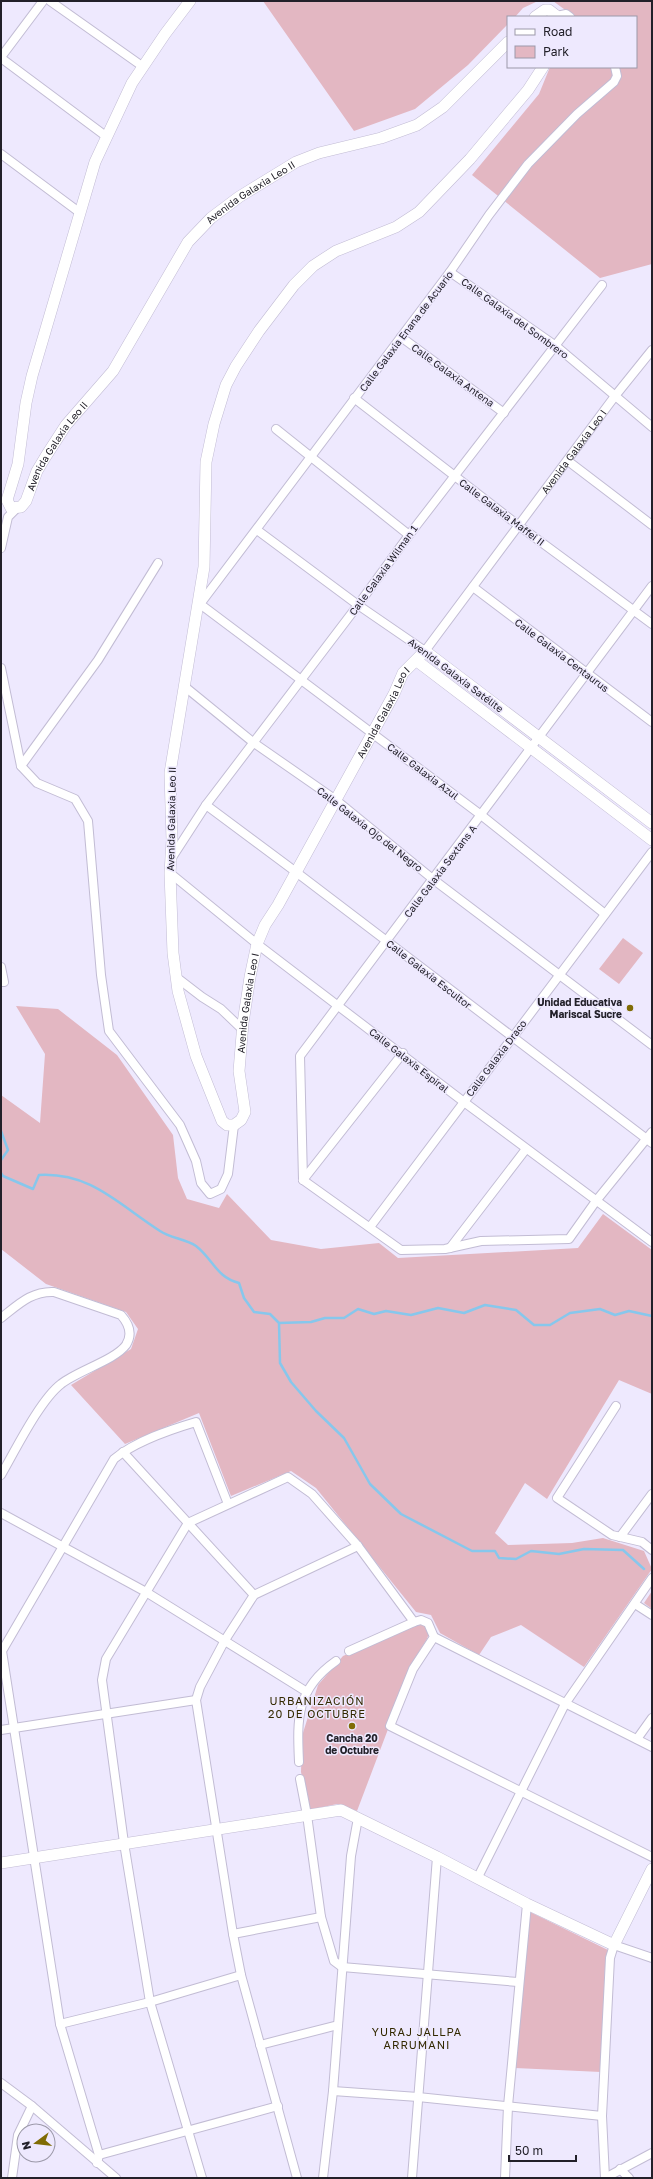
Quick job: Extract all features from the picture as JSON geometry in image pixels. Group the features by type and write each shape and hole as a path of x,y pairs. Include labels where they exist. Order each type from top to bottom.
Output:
{"street":[{"path":"43,1 1,58 107,137"},
{"path":"50,1 142,66"},
{"name":"Avenida Galaxia Leo II","path":"8,515 11,508 7,500 18,464 28,396 79,212 95,162 107,137 112,122 142,66 190,1"},
{"path":"536,16 544,10 549,10 557,16 566,14 569,16"},
{"name":"Avenida Galaxia Leo II","path":"8,515 26,501 37,471 66,425 113,371 188,242 211,218 239,197 296,162 319,153 381,138 417,125 443,107 507,43"},
{"name":"Avenida Galaxia Leo II","path":"234,1125 227,1125 218,1115 187,1027 176,978 173,953 170,873 170,773 184,686 200,604 206,536 204,495 206,462 214,424 226,385 236,366 259,331 299,280 313,266 336,251 396,227 420,212 470,159 528,90 542,68"},
{"name":"Calle Galaxia Enana de Acuario","path":"200,604 450,272 489,215 528,164 577,114 614,82 617,76 615,68"},
{"path":"1,154 79,212"},
{"name":"Calle Galaxia del Sombrero","path":"450,272 556,346 652,427"},
{"name":"Calle Galaxia Wilman 1","path":"171,860 206,805 301,681 409,535 602,285"},
{"name":"Calle Galaxia Antena","path":"401,337 504,413"},
{"name":"Avenida Galaxia Leo I","path":"234,1125 241,1120 245,1112 240,1071 243,1030 257,944 265,925 373,733 402,673 417,661 425,651 615,396 652,350"},
{"name":"Calle Galaxia Maffei II","path":"354,398 518,525 652,624"},
{"path":"276,429 409,535"},
{"path":"568,461 652,525"},
{"path":"1,548 8,515"},
{"name":"Avenida Galaxia Satélite","path":"257,530 358,605 425,651 652,823"},
{"path":"21,766 98,660 158,563"},
{"name":"Calle Galaxia Sextans A","path":"303,1180 300,1056 434,880 652,586"},
{"name":"Calle Galaxia Centaurus","path":"473,587 652,722"},
{"name":"Calle Galaxia Azul","path":"200,604 481,815 605,914"},
{"name":"Avenida Galaxia Satélite","path":"417,661 652,840"},
{"path":"1,668 21,766 36,783 75,799 88,821 101,974 109,1031 180,1125 196,1161 201,1183 210,1194 221,1189 228,1174 234,1125"},
{"name":"Calle Galaxia Ojo del Negro","path":"184,686 254,743 336,800 434,880 652,1045"},
{"name":"Calle Galaxia Escultor","path":"206,805 649,1141"},
{"name":"Calle Galaxia Draco","path":"370,1227 652,852"},
{"name":"Calle Galaxis Espiral","path":"170,873 257,944 403,1053 526,1149 652,1242"},
{"path":"1,967 4,982 1,982"},
{"path":"176,978 202,997 221,1008 243,1030"},
{"path":"403,1053 303,1180 401,1250 450,1248 481,1240 569,1239 596,1201 649,1141 652,1132"},
{"path":"450,1248 526,1149"},
{"path":"1,1318 28,1297 46,1292 54,1292 121,1315 128,1323 130,1334 122,1350 60,1384 43,1406 1,1475"},
{"path":"616,1406 557,1498 612,1535 642,1542 652,1550"},
{"path":"98,2159 60,2024 2,1650 64,1547 114,1459 123,1452 174,1429 196,1422 228,1504"},
{"path":"123,1452 254,1595"},
{"path":"202,2178 150,2002 124,1843 102,1680 106,1659 188,1523 288,1477 312,1494 358,1546 414,1622"},
{"path":"620,1538 652,1494"},
{"path":"1,1512 146,1592 307,1692"},
{"path":"297,2178 241,1975 233,1934 196,1700 200,1686 225,1640 254,1595 358,1546"},
{"path":"478,1877 565,1704 652,1578"},
{"path":"635,1604 652,1615"},
{"path":"349,1651 421,1620 428,1623 434,1637 652,1747"},
{"path":"434,1637 413,1670 390,1726 652,1857"},
{"path":"299,1762 298,1735 300,1708 307,1692 319,1673 336,1661"},
{"path":"1,1730 196,1700"},
{"path":"637,1739 652,1718"},
{"path":"300,1779 307,1815 322,1917 334,1961 342,1967 518,1982"},
{"path":"1,1863 216,1828 341,1810 478,1877 527,1904 614,1944 652,1958"},
{"path":"323,2178 333,2091 351,1856 358,1818"},
{"path":"412,2178 438,1857"},
{"path":"652,1869 614,1944 610,1958 602,2116 605,2178 652,2153"},
{"path":"505,2178 508,2106 518,1982 527,1904"},
{"path":"233,1934 322,1917"},
{"path":"60,2024 150,2002 241,1975"},
{"path":"260,2045 338,2025"},
{"path":"1,2083 98,2159 116,2178"},
{"path":"333,2091 418,2097 602,2116"},
{"path":"12,2178 18,2135 32,2106"},
{"path":"98,2159 187,2131 278,2106"},
{"path":"620,2169 629,2178"}],"green space":[{"path":"263,1 538,1 523,8 516,16 507,16 507,25 468,65 415,109 354,131"},
{"path":"553,1 652,1 652,264 600,278 472,175 539,94 550,68 637,68 637,16 567,16 568,12"},
{"path":"623,938 643,953 619,984 599,969"},
{"path":"16,1006 58,1009 117,1055 173,1135 178,1178 187,1199 219,1208 227,1194 271,1240 321,1249 379,1243 398,1258 578,1248 603,1214 652,1250 652,1394 619,1380 547,1499 525,1483 495,1533 508,1545 572,1543 603,1538 644,1551 652,1569 584,1667 521,1625 491,1637 479,1655 440,1633 431,1615 416,1612 316,1488 291,1471 231,1496 199,1413 125,1444 71,1385 131,1349 138,1329 126,1312 46,1284 1,1249 1,1095 40,1123 45,1054"},
{"path":"652,1591 652,1609 644,1603"},
{"path":"420,1624 425,1626 429,1633 427,1639 415,1658 357,1811 337,1804 309,1810 301,1772 302,1736 318,1685 343,1656"},
{"path":"530,1912 608,1950 605,1968 601,2072 515,2068"}],"waterway":[{"path":"1,1131 8,1150 1,1160"},
{"path":"1,1173 3,1176 33,1189 39,1175 57,1175 74,1179 104,1192 164,1233 196,1246 225,1277 239,1283 244,1298 254,1312 270,1314 279,1323 311,1322 325,1318 344,1318 358,1309 374,1314 386,1311 411,1315 438,1308 464,1313 485,1305 516,1310 534,1325 550,1325 570,1313 600,1309 615,1315 629,1311 652,1316"},
{"path":"279,1323 280,1363 291,1382 316,1411 344,1438 370,1484 401,1514 472,1551 495,1551 499,1558 516,1559 531,1551 559,1554 584,1549 623,1550 644,1569"}],"place":[{"name":"Unidad Educativa Mariscal Sucre","path":"630,1008"},
{"name":"Cancha 20 de Octubre","path":"352,1726"}],"district":[{"name":"URBANIZACIÓN 20 DE OCTUBRE","path":"317,1707"},
{"name":"YURAJ JALLPA ARRUMANI","path":"417,2038"}]}
